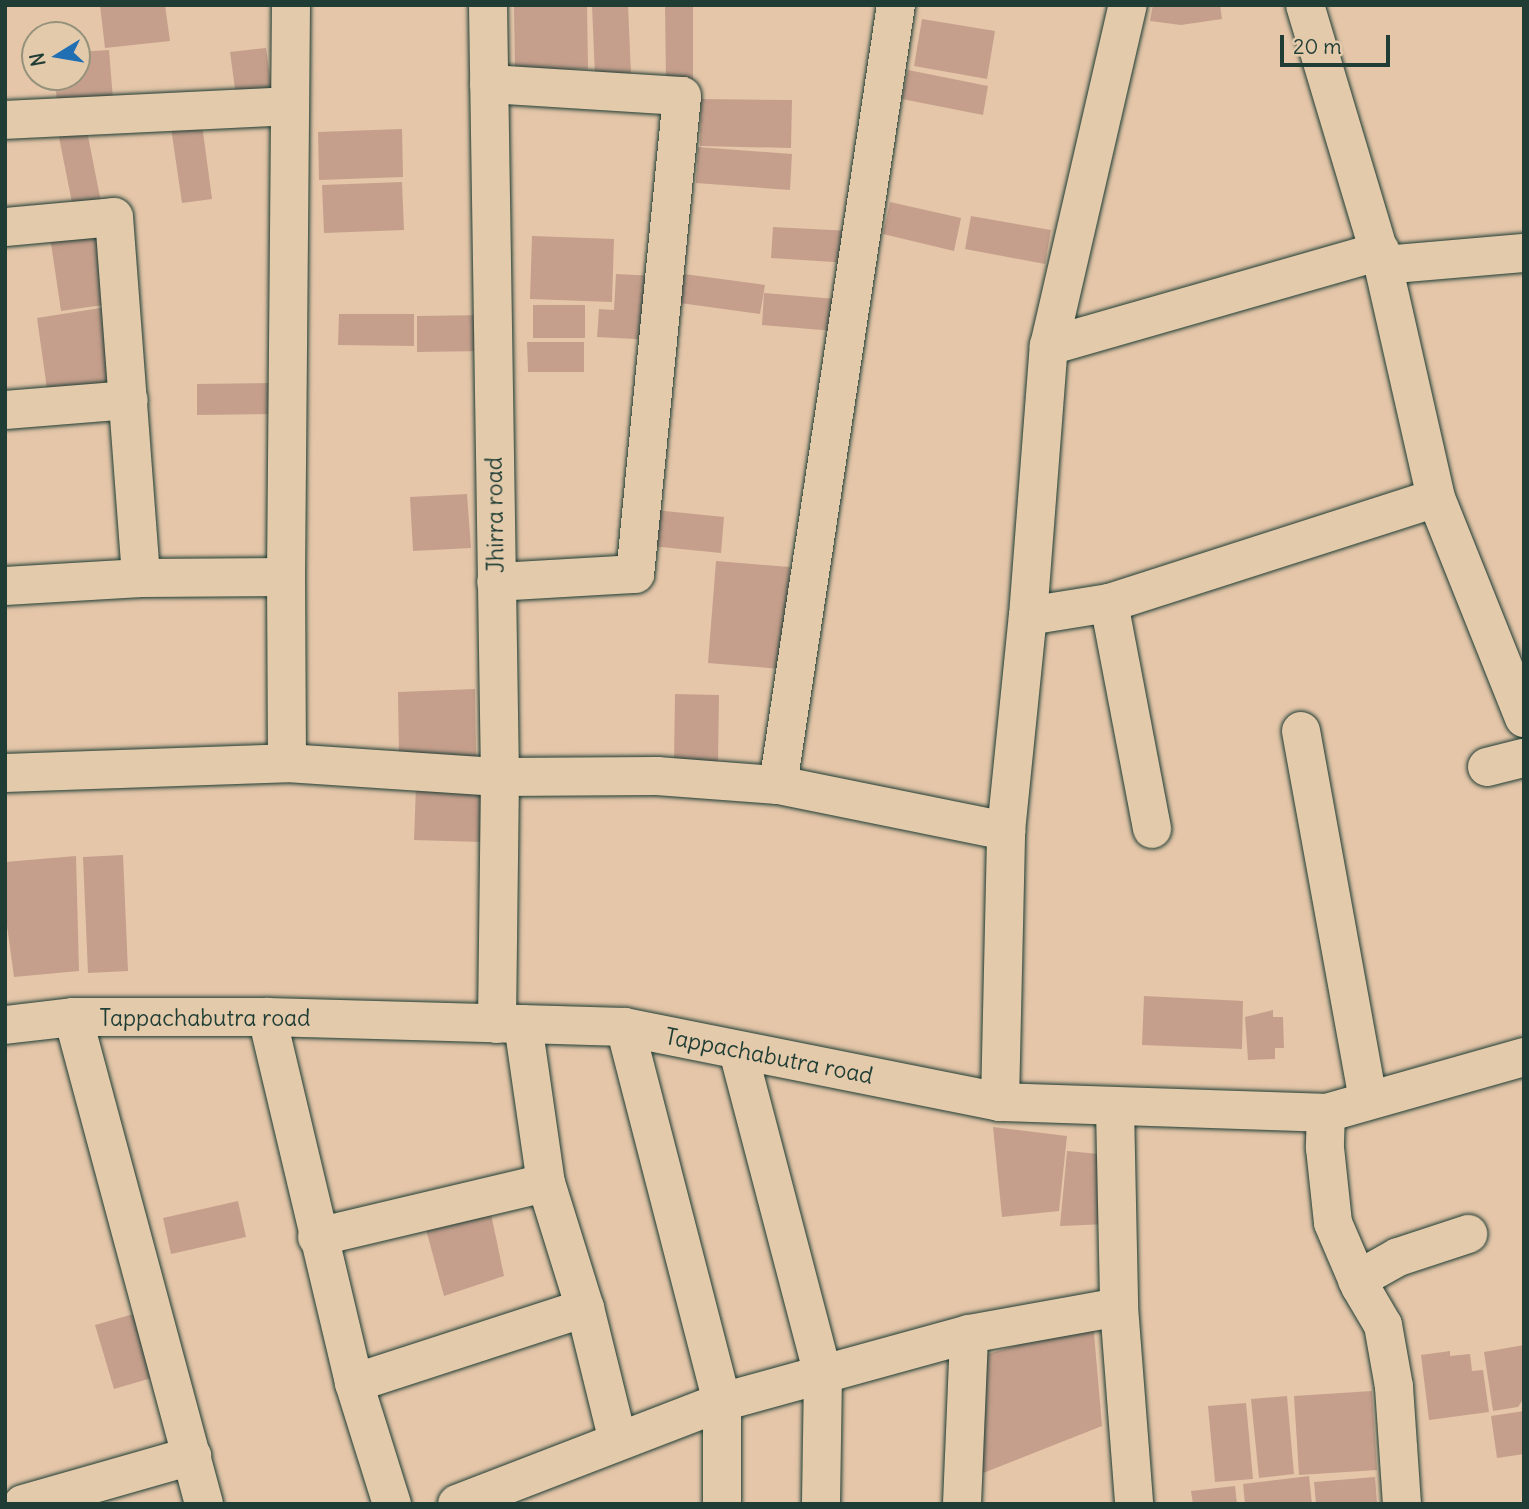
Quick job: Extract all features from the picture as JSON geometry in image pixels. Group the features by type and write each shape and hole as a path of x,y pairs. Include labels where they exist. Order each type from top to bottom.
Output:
{"street":[{"path":"287,763 291,5"},
{"name":"Jhirra road","path":"488,5 500,777 510,1024 546,1183 585,1308 618,1441"},
{"path":"778,785 895,5"},
{"path":"1000,1102 1006,831 1028,616 1049,346 1128,5"},
{"path":"1305,5 1382,258 1436,498 1524,718"},
{"path":"489,83 682,96 635,574 496,582"},
{"path":"5,120 289,106"},
{"path":"5,227 114,217 141,578"},
{"path":"1049,346 1382,258 1524,253"},
{"path":"5,410 129,400"},
{"path":"1028,616 1109,603 1436,498"},
{"path":"5,586 141,578 286,577"},
{"path":"1109,603 1152,829"},
{"path":"1301,731 1368,1100"},
{"path":"1487,767 1524,758"},
{"path":"5,773 287,763 500,777 657,776 778,785 1006,831"},
{"path":"73,1017 204,1504"},
{"name":"Tappachabutra road","path":"5,1025 73,1017 267,1017 625,1027 1000,1102 1115,1108 1326,1113 1524,1058"},
{"path":"267,1017 317,1237 354,1383 392,1504"},
{"path":"625,1027 722,1402 722,1504"},
{"path":"738,1051 823,1375 821,1504"},
{"path":"1115,1108 1119,1307 1134,1504"},
{"path":"1326,1113 1325,1148 1333,1223 1357,1280 1383,1325 1394,1387 1402,1504"},
{"path":"317,1237 546,1183"},
{"path":"1357,1280 1398,1256 1468,1234"},
{"path":"457,1504 722,1402 970,1334 1119,1307"},
{"path":"354,1383 585,1308"},
{"path":"962,1504 970,1334"},
{"path":"23,1504 192,1456"}],"building":[{"path":"100,5 165,5 170,41 105,48"},
{"path":"514,5 587,5 588,69 515,70"},
{"path":"592,5 628,5 631,75 595,77"},
{"path":"665,5 693,5 693,81 666,80"},
{"path":"1153,5 1220,5 1222,19 1181,25 1150,21"},
{"path":"922,19 995,31 987,79 914,66"},
{"path":"266,48 272,91 236,96 230,52"},
{"path":"109,50 113,99 57,104 56,91 91,91 91,51"},
{"path":"908,70 988,86 983,115 902,99"},
{"path":"701,99 792,100 791,148 700,146"},
{"path":"201,117 212,199 182,203 170,121"},
{"path":"85,121 102,207 74,213 57,127"},
{"path":"402,129 403,177 319,180 318,132"},
{"path":"698,147 792,154 790,190 696,183"},
{"path":"402,182 404,230 324,233 322,185"},
{"path":"890,202 961,218 954,251 883,234"},
{"path":"971,216 1051,230 1045,264 965,249"},
{"path":"98,223 110,304 61,311 49,230"},
{"path":"773,227 851,231 849,263 771,258"},
{"path":"532,236 614,239 612,302 530,299"},
{"path":"616,274 656,276 653,340 597,337 599,309 614,310"},
{"path":"684,274 765,285 760,314 680,303"},
{"path":"764,293 836,299 834,331 762,325"},
{"path":"533,305 585,305 585,338 533,338"},
{"path":"113,306 124,385 48,396 37,318"},
{"path":"339,314 414,314 414,346 338,345"},
{"path":"486,315 487,351 417,352 417,316"},
{"path":"527,342 584,342 584,372 528,372"},
{"path":"279,383 278,414 197,415 197,384"},
{"path":"467,494 471,548 413,551 410,497"},
{"path":"645,509 724,517 721,553 641,545"},
{"path":"716,561 790,567 782,669 708,663"},
{"path":"475,689 476,756 399,758 398,692"},
{"path":"675,694 719,695 718,766 674,765"},
{"path":"416,786 483,788 482,842 414,840"},
{"path":"123,855 128,971 88,973 83,857"},
{"path":"76,856 79,971 14,977 5,911 5,862"},
{"path":"1144,996 1243,1001 1242,1049 1142,1045"},
{"path":"1273,1010 1273,1017 1283,1017 1284,1048 1275,1048 1275,1059 1248,1060 1245,1017"},
{"path":"993,1127 1067,1136 1059,1211 1002,1217"},
{"path":"1067,1151 1099,1154 1107,1224 1060,1226"},
{"path":"238,1201 246,1237 171,1254 163,1218"},
{"path":"490,1209 504,1276 444,1296 424,1222"},
{"path":"137,1313 155,1377 114,1389 95,1325"},
{"path":"1093,1322 1102,1426 978,1475 975,1358"},
{"path":"1524,1345 1524,1398 1518,1407 1493,1411 1484,1352"},
{"path":"1450,1351 1450,1356 1470,1354 1472,1371 1483,1370 1489,1412 1429,1420 1421,1355"},
{"path":"1372,1391 1377,1470 1299,1475 1294,1396"},
{"path":"1287,1396 1294,1474 1259,1478 1251,1399"},
{"path":"1246,1403 1253,1479 1215,1482 1208,1406"},
{"path":"1524,1411 1524,1454 1497,1458 1491,1416"},
{"path":"1309,1476 1312,1504 1245,1504 1243,1484"},
{"path":"1375,1477 1377,1504 1316,1504 1314,1482"},
{"path":"1235,1486 1237,1504 1193,1504 1191,1491"}]}
